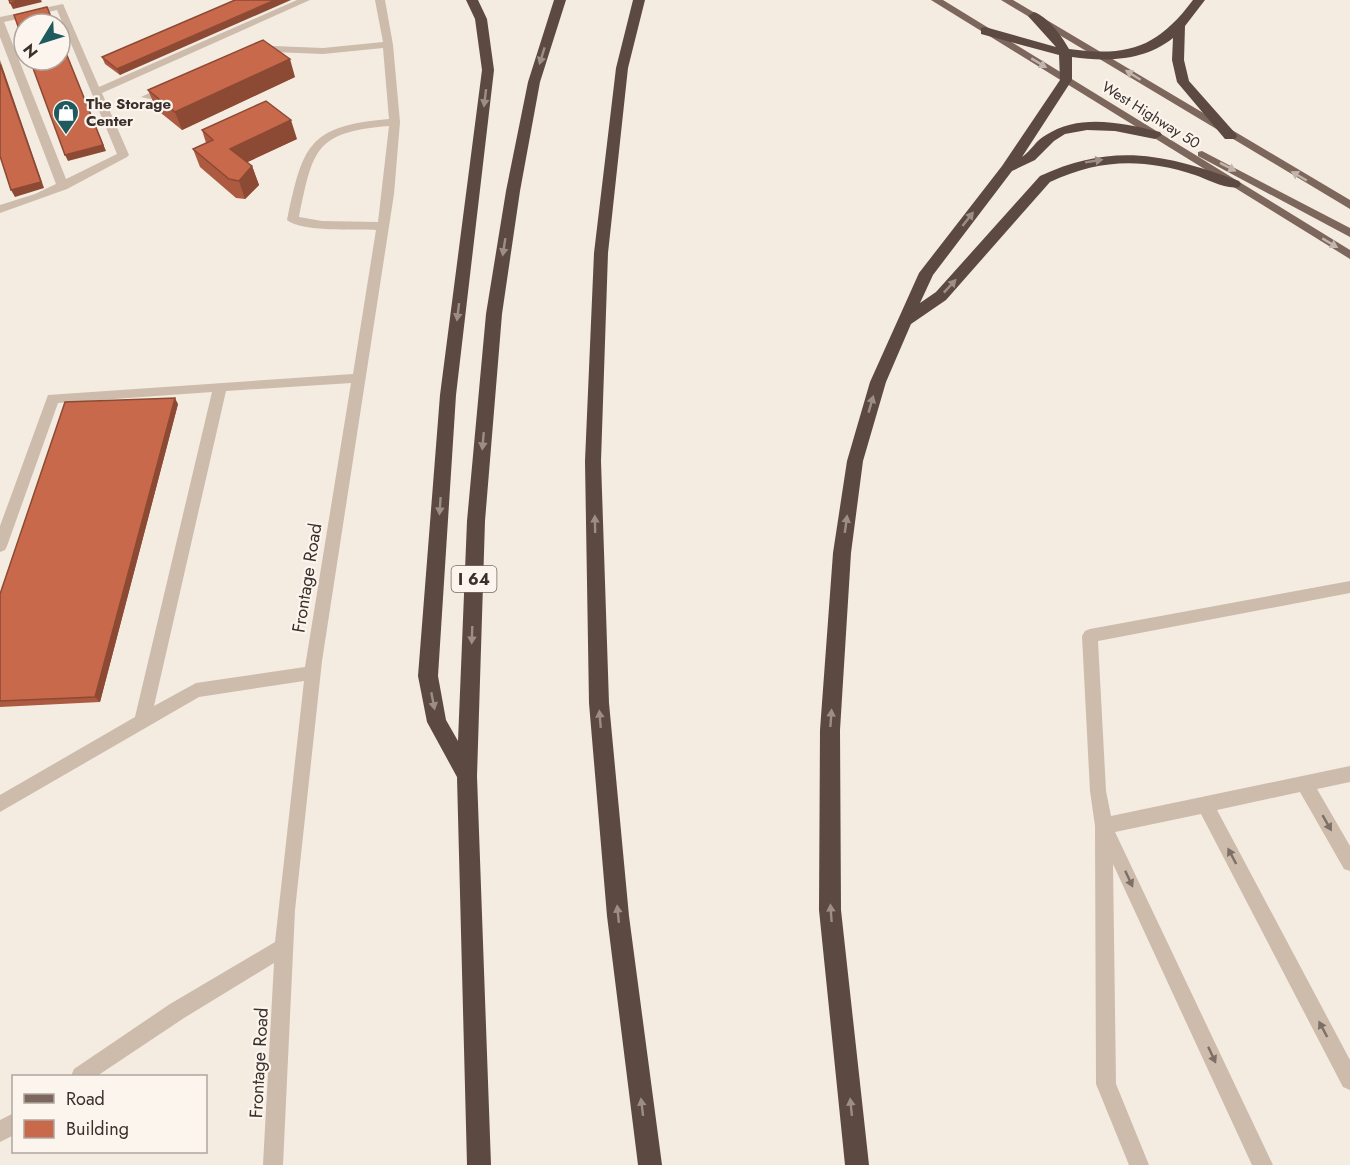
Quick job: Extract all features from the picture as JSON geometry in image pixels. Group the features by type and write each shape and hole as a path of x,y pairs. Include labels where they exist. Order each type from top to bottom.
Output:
{"highway":[{"path":"467,776 437,722 428,676 448,395 488,70 481,18 472,0"},
{"name":"I 64","path":"479,1165 467,776 476,521 494,314 513,191 534,82 560,0"},
{"path":"639,0 622,68 601,253 593,461 600,715 618,916 650,1165"},
{"path":"985,31 1067,52 1124,56 1148,49 1179,26 1199,0"},
{"path":"857,1165 830,910 830,730 842,553 855,460 878,382 926,273 1007,169 1066,80 1069,68 1067,52 1034,16"},
{"path":"1179,26 1178,60 1183,82 1230,136"},
{"path":"1007,169 1032,157 1049,138 1069,129 1106,126 1155,135"},
{"path":"904,321 940,296 1045,179 1066,168 1091,161 1138,159 1169,163 1203,172 1234,184"}],"main road":[{"name":"West Highway 50","path":"936,0 1350,255"},
{"name":"West Highway 50","path":"1006,0 1102,56 1230,136 1350,205"},
{"path":"1155,135 1199,152 1350,233"}],"street":[{"path":"96,92 305,0"},
{"name":"Frontage Road","path":"273,1165 286,910 313,673 383,226 395,122 388,45 380,0"},
{"path":"1,206 39,197 63,187 123,155 60,6 0,22 63,187"},
{"path":"241,56 251,51 273,49 323,51 388,45"},
{"path":"146,97 177,83"},
{"path":"383,226 322,225 293,220 304,173 315,148 326,136 359,126 395,122"},
{"path":"0,546 53,398 359,378"},
{"path":"142,723 220,387"},
{"path":"1139,1165 1106,1084 1104,826 1098,791 1090,636 1350,587"},
{"path":"0,804 196,690 313,673"},
{"path":"1104,826 1350,774"},
{"path":"1305,783 1350,863"},
{"path":"1205,805 1350,1080"},
{"path":"1104,826 1263,1165"},
{"path":"84,1075 177,1011 284,946"}],"building":[{"path":"235,0 275,0 117,69 102,57"},
{"path":"47,7 49,12 26,12"},
{"path":"263,40 290,59 175,112 148,90"},
{"path":"0,64 41,182 11,190 0,156"},
{"path":"72,68 103,145 65,155 34,72 72,72"},
{"path":"266,101 291,120 230,149 252,166 239,181 229,179 193,149 213,140 202,130"},
{"path":"175,398 95,697 0,701 0,594 65,402"}],"place":[{"name":"The Storage Center","path":"66,136"}]}
